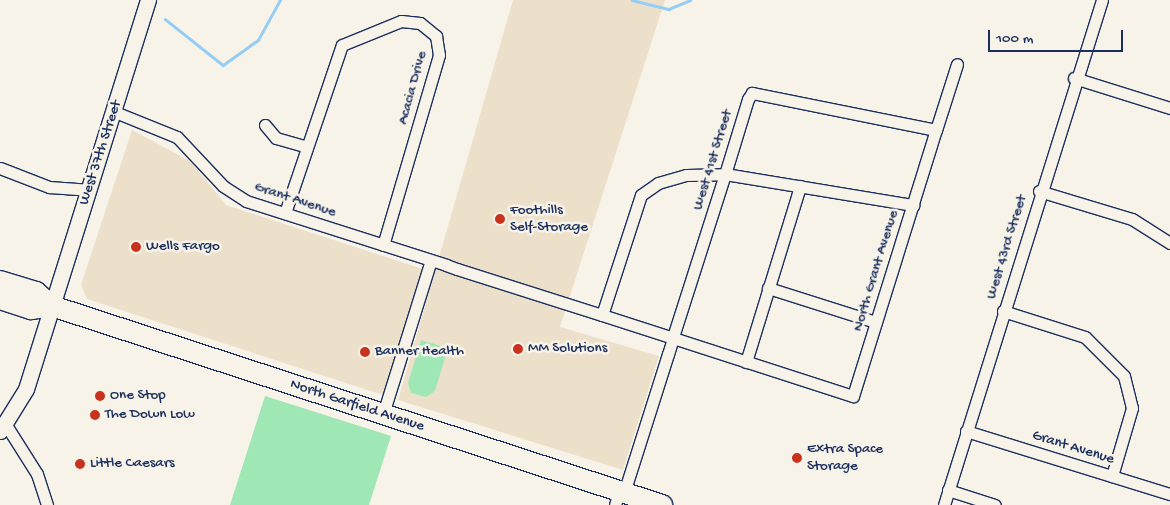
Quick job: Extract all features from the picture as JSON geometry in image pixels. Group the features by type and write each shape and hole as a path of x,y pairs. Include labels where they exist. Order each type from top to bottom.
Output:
{"highway":[{"name":"North Garfield Avenue","path":"0,280 36,292 52,306 383,414 620,496 662,505"},
{"name":"North Garfield Avenue","path":"0,299 31,309 52,306"}],"street":[{"name":"West 37th Street","path":"3,428 26,389 88,190 115,112 148,0"},
{"name":"West 43rd Street","path":"944,505 1074,78 1102,0"},
{"name":"Acacia Drive","path":"285,213 342,45 401,21 420,23 432,31 439,48 438,62 383,245"},
{"path":"913,205 957,64"},
{"path":"1074,78 1170,108"},
{"name":"West 41st Street","path":"620,496 752,93 936,130"},
{"name":"Grant Avenue","path":"115,112 177,136 234,194 285,213 431,260"},
{"path":"265,125 276,138 307,147"},
{"path":"0,168 50,187 88,190"},
{"name":"North Grant Avenue","path":"431,260 602,316 853,396 913,205 725,174 686,175 658,183 641,195 602,316"},
{"path":"746,362 800,186"},
{"path":"1040,191 1132,219 1170,243"},
{"path":"383,414 431,260"},
{"path":"768,288 876,322"},
{"path":"1003,311 1085,337 1124,376 1132,408 1112,476"},
{"path":"3,428 37,474 46,505"},
{"name":"Grant Avenue","path":"966,430 1170,494"},
{"path":"948,490 995,505"}],"shaded area":[{"path":"513,0 665,0 560,327 659,356 623,470 398,400"},
{"path":"132,130 190,161 226,205 423,269 383,395 87,299 81,285"}],"green space":[{"path":"421,340 448,348 435,391 426,397 411,393 408,383"},
{"path":"265,396 391,436 369,505 230,505"}],"waterway":[{"path":"165,19 223,65 258,40 280,0"},
{"path":"632,0 669,9 690,0"}],"place":[{"name":"Foothills Self-Storage","path":"500,219"},
{"name":"Wells Fargo","path":"136,247"},
{"name":"MM Solutions","path":"518,349"},
{"name":"Banner Health","path":"365,352"},
{"name":"One Stop","path":"100,396"},
{"name":"The Down Low","path":"95,415"},
{"name":"Extra Space Storage","path":"797,458"},
{"name":"Little Caesars","path":"80,464"}]}
